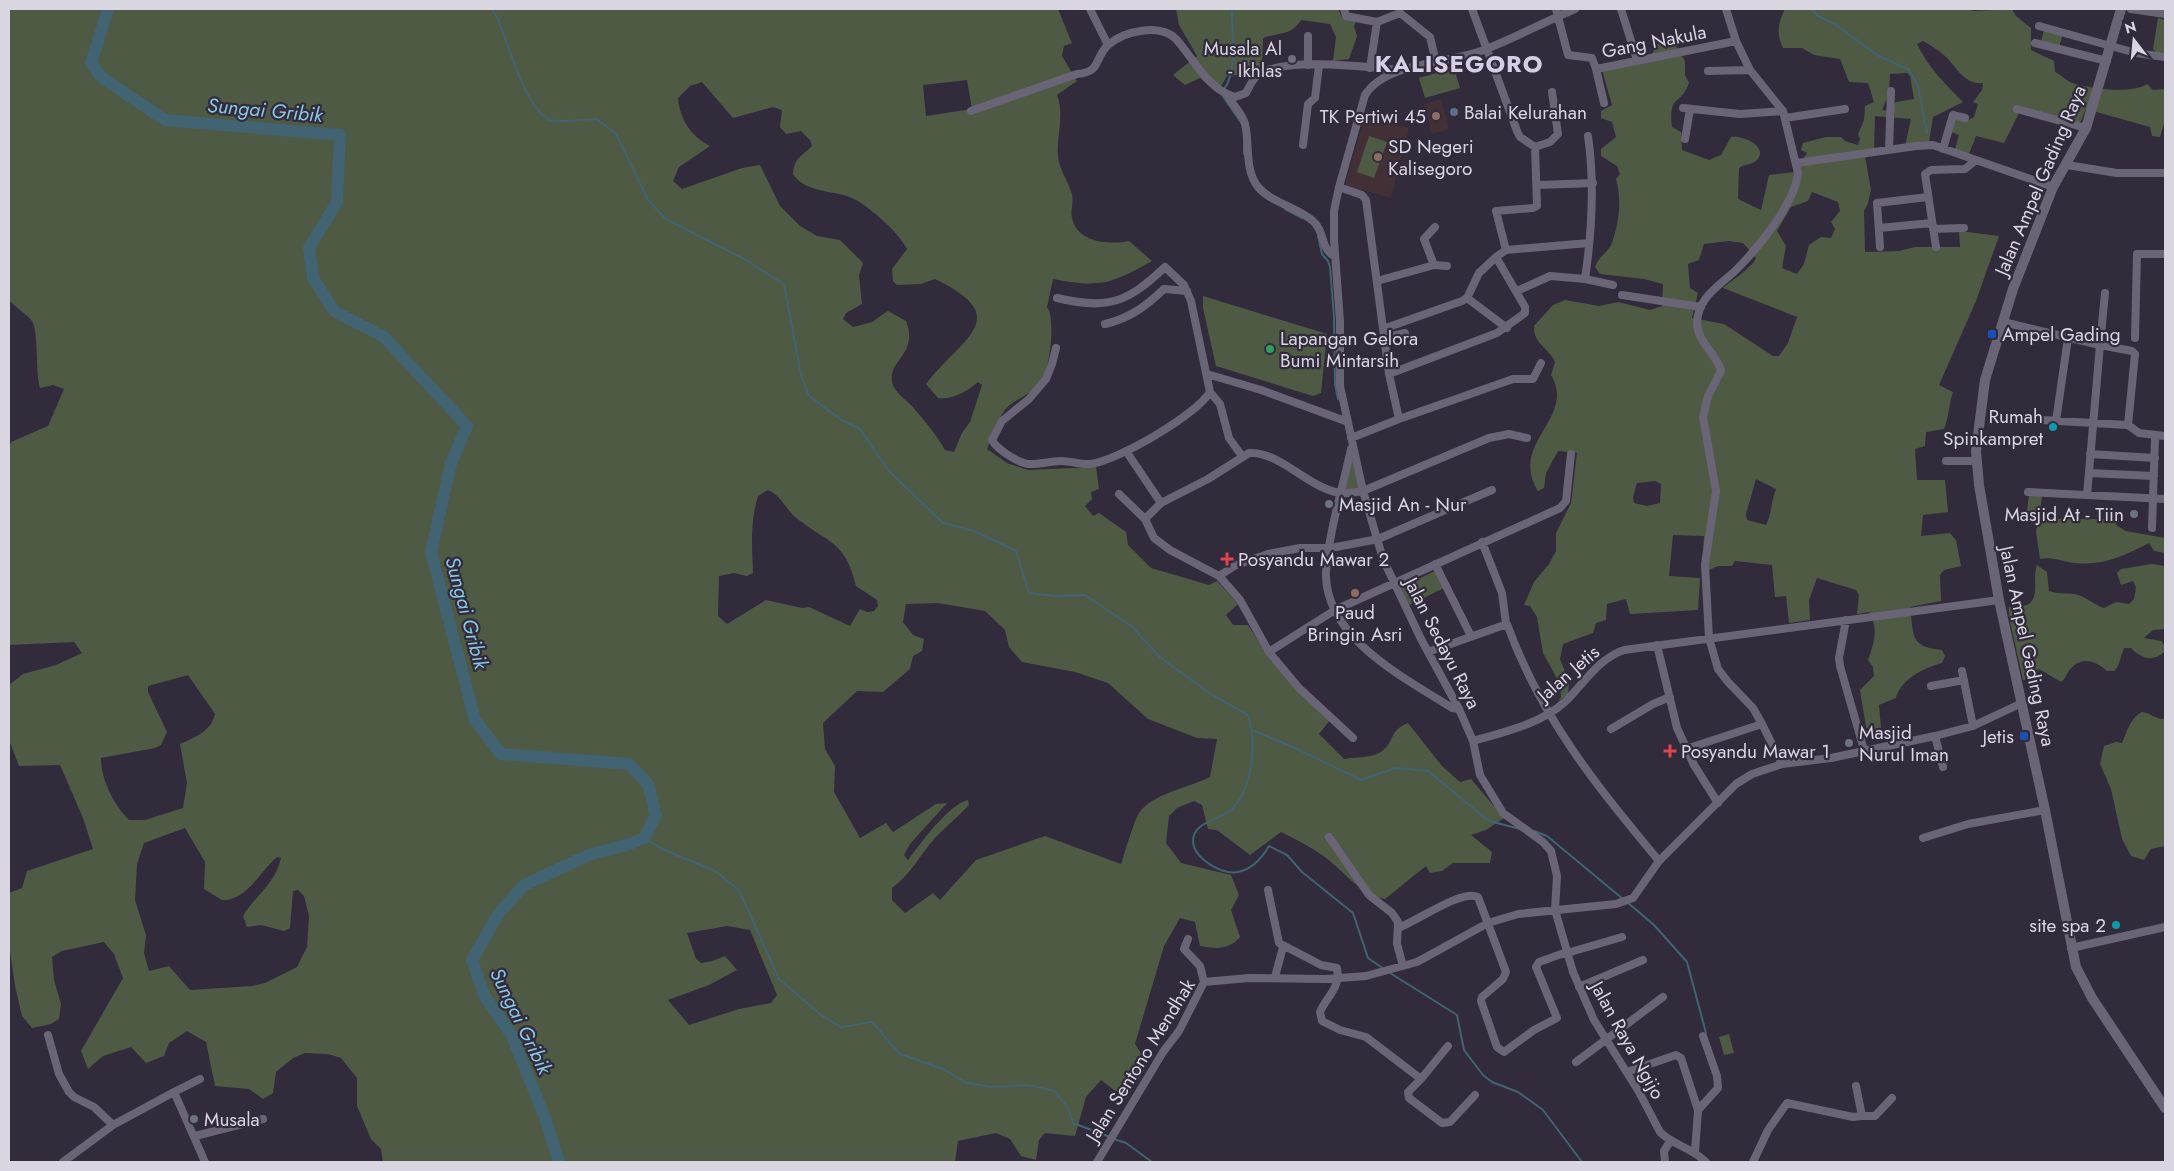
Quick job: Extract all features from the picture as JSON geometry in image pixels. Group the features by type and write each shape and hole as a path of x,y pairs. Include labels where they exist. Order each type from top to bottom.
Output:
{"main road":[{"name":"Jalan Ampel Gading Raya","path":"2121,9 2086,128 2053,187 2024,257 2003,322 1985,380 1979,413 1977,460 1998,600 2045,810 2076,967 2092,998 2165,1108"}],"street":[{"path":"1090,9 1108,45"},
{"path":"1344,9 1346,16 1377,22 1399,11 1430,36 1436,62"},
{"path":"1472,9 1517,131 1520,137 1535,146 1550,142 1558,134 1552,92"},
{"path":"1377,22 1372,68 1380,79 1403,70 1487,48 1557,12 1575,9"},
{"path":"1621,9 1636,60"},
{"path":"1726,9 1736,41 1750,70 1784,115 1798,163 1797,183 1778,216 1736,270 1714,288 1701,307 1698,329 1720,371 1706,403 1703,417 1716,491 1706,564 1709,638 1718,669 1753,708 1782,764"},
{"path":"2131,9 2165,14"},
{"name":"Gang Nakula","path":"1557,12 1568,56 1592,58 1596,69 1736,41"},
{"path":"2039,26 2136,53 2165,57"},
{"path":"971,111 1094,70 1108,45 1124,36 1142,31 1171,34 1206,78 1224,92 1245,124 1247,153 1256,183 1266,193 1314,222 1320,230 1325,248 1334,256"},
{"path":"1308,36 1308,65"},
{"path":"2035,43 2107,61"},
{"path":"1224,92 1240,97 1246,93 1257,75 1273,69 1319,65 1403,70"},
{"path":"1303,145 1308,104 1315,98 1319,65"},
{"path":"1596,69 1604,103"},
{"path":"1708,71 1750,70"},
{"name":"Jalan Sedayu Raya","path":"1380,79 1366,95 1339,187 1334,211 1334,256 1340,321 1340,386 1352,447 1383,559 1393,583 1474,741 1480,774 1493,799 1503,813 1535,836 1551,851 1557,876 1555,910"},
{"path":"1889,150 1891,91"},
{"path":"1686,140 1686,108 1740,114 1784,115 1845,108"},
{"path":"2017,109 2086,128"},
{"path":"1943,149 1953,116 1965,118"},
{"path":"1585,276 1593,183 1588,136"},
{"path":"1798,163 1924,145 1943,149 1970,165 2053,187"},
{"path":"1506,250 1496,211 1535,207 1538,185 1535,146"},
{"path":"1936,247 1924,178 1927,172 1931,170 1970,165"},
{"path":"2067,165 2117,173 2165,173"},
{"path":"1538,185 1593,183"},
{"path":"1339,187 1362,195 1366,200 1389,374 1399,419"},
{"path":"1880,247 1877,203 1928,197"},
{"path":"1879,228 1932,226 1964,228"},
{"path":"1434,265 1424,239 1436,227"},
{"path":"1383,329 1445,309 1467,298 1478,273 1496,256 1506,250 1589,242"},
{"path":"2135,338 2137,254 2165,254"},
{"path":"1389,374 1506,328 1525,314 1525,307 1496,256"},
{"path":"1377,281 1434,265 1446,266"},
{"path":"1056,298 1094,304 1121,300 1139,291 1165,267 1187,291 1196,322 1210,392 1220,404 1229,438 1242,456"},
{"path":"1517,292 1550,276 1585,276 1613,285"},
{"path":"1104,324 1124,319 1139,312 1164,289 1187,291"},
{"path":"2087,495 2105,293"},
{"path":"1622,295 1701,307"},
{"path":"1467,298 1506,328"},
{"path":"2003,322 2132,351 2135,354 2128,425"},
{"path":"1385,338 1405,333"},
{"path":"2056,421 2068,338"},
{"path":"1056,348 1046,379 1029,399 1002,421 992,440 995,446 1014,460 1027,465 1062,461 1092,464 1126,451 1174,424 1210,392"},
{"path":"1351,438 1513,379 1533,379 1541,363"},
{"path":"1207,374 1261,390 1348,422"},
{"path":"2023,419 2128,425 2139,433 2165,436"},
{"path":"1145,519 1161,503 1208,479 1249,453 1262,454 1327,490 1342,494 1363,491 1489,438 1509,434 1527,438"},
{"path":"2152,528 2155,438"},
{"path":"1352,447 1331,548 1327,578 1334,610 1342,624 1370,652 1410,682 1452,708 1459,709"},
{"path":"1126,451 1161,503"},
{"path":"1269,652 1334,610 1564,505 1571,454"},
{"path":"2090,454 2155,458"},
{"path":"1946,462 1977,460"},
{"path":"2089,473 2154,476"},
{"path":"1219,576 1236,565 1268,554 1300,548 1331,548 1378,539 1492,490"},
{"path":"2028,492 2165,500"},
{"path":"1120,494 1145,519 1154,538 1170,550 1219,576 1240,600 1259,639 1269,652 1299,688 1353,738"},
{"path":"1482,542 1504,600 1506,624 1522,662 1548,714 1578,760 1659,861 1736,784 1752,774 1782,764 1831,758 1936,736 1973,726 2022,703"},
{"path":"1435,564 1471,636"},
{"name":"Jalan Jetis","path":"1474,741 1512,730 1548,714 1565,702 1595,668 1624,650 1998,600"},
{"path":"1846,620 1839,658 1840,666 1864,750"},
{"path":"1428,652 1506,624"},
{"path":"1657,645 1677,728 1686,749 1718,803"},
{"path":"1962,671 1973,726"},
{"path":"1931,686 1964,680"},
{"path":"1611,729 1653,704 1670,697"},
{"path":"1686,749 1762,724"},
{"path":"1936,736 1943,767"},
{"path":"1923,838 1968,824 2045,810"},
{"path":"1329,838 1370,895 1392,913 1398,922 1397,944 1402,966"},
{"name":"Jalan Sentono Mendhak","path":"1097,1162 1158,1060 1179,1031 1204,982 1275,977 1339,979 1366,976 1392,970 1417,962 1440,951 1488,923 1518,914 1616,904 1633,898 1659,861"},
{"path":"1268,890 1279,943 1283,947 1321,965 1336,967 1339,979 1333,994 1320,1012 1322,1021 1340,1030 1366,1036 1420,1078"},
{"path":"1398,928 1413,923 1452,900 1472,895 1478,897 1506,972 1503,979 1482,997 1480,1001 1500,1051 1508,1050 1534,1030 1557,1018 1536,967 1539,962 1622,937"},
{"name":"Jalan Raya Ngijo","path":"1555,910 1579,986 1606,1040 1627,1072 1660,1132 1695,1152 1706,1162"},
{"path":"2071,948 2165,927"},
{"path":"1188,939 1184,949 1200,966 1204,982"},
{"path":"1275,977 1283,947"},
{"path":"1579,986 1643,960"},
{"path":"1576,1062 1663,998"},
{"path":"48,1036 59,1074 69,1092 74,1097 94,1107 113,1126"},
{"path":"1698,1110 1718,1088 1703,1036"},
{"path":"1448,1046 1408,1092 1409,1098 1444,1124 1450,1122 1475,1095"},
{"path":"1627,1072 1679,1056 1698,1110 1695,1152"},
{"path":"63,1162 113,1126 200,1079"},
{"path":"1856,1086 1862,1116"},
{"path":"174,1092 205,1162"},
{"path":"1753,1162 1768,1130 1787,1103 1853,1117 1875,1116 1892,1098"},
{"path":"195,1136 263,1119"},
{"path":"1665,1162 1664,1151 1671,1140"}],"shaded area":[{"name":"TK Pertiwi 45","path":"1441,99 1449,129 1432,134 1424,104"},
{"name":"SD Negeri Kalisegoro","path":"1365,117 1409,128 1391,198 1345,185"}],"green space":[{"path":"9,9 1058,9 1072,43 1064,46 1062,56 1077,81 1057,95 1060,110 1058,156 1072,195 1072,218 1080,233 1087,237 1113,243 1129,241 1152,261 1126,275 1105,282 1082,283 1053,279 1047,307 1051,322 1051,344 1044,375 1038,386 1005,410 987,449 1007,463 1028,470 1096,467 1099,489 1091,492 1092,499 1085,506 1093,516 1099,513 1126,532 1128,545 1151,568 1209,585 1217,581 1238,604 1226,615 1233,625 1248,625 1262,647 1330,720 1319,734 1344,759 1379,753 1389,744 1397,729 1408,723 1442,766 1460,782 1471,779 1504,818 1486,830 1471,835 1492,852 1490,863 1453,863 1442,871 1430,873 1426,866 1385,899 1376,897 1359,887 1322,855 1281,832 1250,855 1217,830 1208,829 1202,805 1194,801 1177,808 1169,816 1166,843 1181,863 1231,875 1239,895 1231,910 1240,937 1222,948 1200,946 1195,922 1180,918 1164,946 1135,1044 1148,1064 1126,1099 1101,1080 1086,1097 1075,1136 1045,1133 1039,1140 1036,1160 1021,1156 1010,1139 996,1133 958,1141 955,1162 383,1162 381,1149 371,1139 357,1106 357,1078 341,1058 328,1054 305,1053 293,1058 276,1072 273,1093 263,1099 249,1089 215,1086 206,1042 187,1031 169,1043 164,1056 146,1063 131,1047 103,1056 88,1069 81,1051 123,978 114,954 104,942 62,951 52,957 54,980 61,1004 59,1019 51,1024 32,1028 22,1016 15,986 9,944 9,893 22,888 27,871 93,849 83,818 60,765 19,766 9,740 9,685 23,674 56,665 82,653 74,642 9,645 9,446 11,442 48,426 64,389 53,385 40,388 32,321 9,300","holes":["967,80 972,109 926,116 923,85","702,82 733,118 773,107 782,110 780,127 786,134 801,131 810,140 812,146 795,164 793,174 799,181 814,189 840,194 856,200 885,222 907,249 892,269 893,281 897,285 921,284 935,279 959,293 973,305 977,317 974,329 966,341 926,384 938,398 949,398 969,389 978,382 982,385 970,422 962,433 954,452 945,450 925,422 893,386 892,374 894,368 909,341 906,321 888,311 872,322 853,327 843,319 846,313 862,304 859,275 863,263 840,240 817,236 800,226 780,206 760,165 742,168 682,189 673,181 679,167 710,146 692,132 681,113 678,98 690,86","768,490 772,492 793,515 840,550 851,570 856,586 877,600 878,606 874,611 867,612 860,609 850,626 809,607 802,608 766,600 727,624 718,616 719,576 734,573 747,576 753,573 752,534 758,496","938,603 985,611 1005,630 1009,647 1022,662 1075,672 1108,683 1148,719 1197,738 1217,739 1210,777 1165,794 1142,809 1133,826 1121,864 1045,836 976,860 940,900 933,893 905,913 892,900 892,888 910,871 935,838 969,805 968,800 952,809 927,835 908,860 904,855 910,844 947,803 936,804 893,832 886,823 860,838 834,792 835,766 825,749 823,723 857,691 883,692 910,669 913,656 922,651 924,639 913,635 903,622 906,604","188,675 215,714 206,729 197,736 180,744 187,783 183,808 145,820 129,820 109,792 103,775 101,758 155,748 161,745 167,732 148,692 148,686","185,828 205,862 204,889 222,900 239,896 246,891 277,857 281,858 275,875 243,916 247,927 261,925 284,931 290,928 293,891 298,890 304,896 309,916 307,947 297,967 265,983 252,986 190,990 169,966 149,971 144,953 146,935 135,900 137,864 144,843","727,926 750,930 777,995 771,1003 739,1009 689,1025 668,1000 709,985 737,970 725,956 701,963 696,959 687,933"]},
{"path":"1176,9 1338,9 1342,17 1356,21 1354,26 1357,36 1349,59 1333,61 1336,37 1330,24 1301,20 1293,29 1285,33 1263,38 1262,66 1245,74 1227,76 1217,93 1200,78 1185,85 1173,75 1197,56 1179,25"},
{"path":"1785,9 1967,9 1974,11 2012,9 2016,16 2031,28 2031,50 2054,61 2055,72 2070,82 2102,89 2132,89 2147,84 2153,90 2165,89 2165,120 2160,137 2152,136 2150,127 2086,109 2079,125 2020,111 2004,143 1976,136 1969,154 1955,149 1959,135 1951,132 1956,118 1967,121 1974,117 1978,104 1973,102 1982,90 1983,83 1977,83 1966,78 1944,55 1923,41 1917,44 1926,60 1943,82 1963,102 1933,117 1929,143 1905,146 1911,119 1875,116 1874,149 1864,151 1871,190 1864,211 1865,252 1899,251 1915,247 1960,247 1959,231 1999,236 1976,301 1939,385 1953,392 1944,429 1926,432 1925,446 1915,449 1917,480 1945,480 1948,512 1923,515 1921,536 1950,533 1956,540 1961,566 1944,570 1940,575 1941,601 1910,607 1915,638 1924,646 1942,650 1945,656 1942,663 1921,671 1908,680 1898,691 1896,698 1879,705 1881,728 1870,733 1866,727 1860,690 1874,676 1873,667 1868,660 1874,642 1875,630 1869,612 1857,614 1859,595 1856,590 1817,578 1809,600 1810,620 1789,623 1786,596 1775,597 1772,565 1735,561 1732,566 1718,566 1709,570 1702,565 1704,536 1673,535 1669,576 1700,578 1698,610 1630,614 1626,599 1607,604 1606,620 1596,623 1593,633 1563,644 1560,659 1569,682 1568,695 1558,701 1561,697 1560,684 1543,653 1537,617 1530,606 1524,605 1534,582 1549,564 1556,551 1556,533 1571,503 1577,453 1558,451 1546,473 1544,488 1538,491 1531,474 1531,459 1556,405 1557,390 1551,375 1555,362 1536,337 1534,326 1553,305 1565,300 1599,306 1618,302 1650,310 1662,306 1663,284 1644,279 1600,274 1595,267 1611,245 1618,221 1619,204 1616,179 1620,174 1617,166 1601,156 1601,149 1616,137 1612,122 1601,118 1601,111 1612,105 1602,70 1648,62 1657,44 1668,41 1674,43 1685,61 1685,75 1689,83 1686,90 1676,101 1671,117 1672,127 1681,132 1682,150 1709,160 1721,155 1731,137 1753,142 1760,150 1760,155 1755,162 1739,168 1738,199 1761,210 1769,175 1795,172 1807,153 1801,150 1803,143 1826,137 1841,137 1845,141 1858,145 1860,139 1858,134 1864,120 1865,106 1874,102 1868,83 1849,82 1840,59 1814,55 1802,48 1783,48 1779,33 1779,23","holes":["1907,73 1910,76 1914,99 1896,102 1890,111 1882,110 1889,93 1890,74","1812,192 1838,202 1840,211 1831,222 1835,229 1831,238 1821,237 1809,245 1804,264 1797,274 1782,268 1786,246 1777,231 1791,207 1808,201","1729,241 1743,243 1756,258 1747,269 1723,288 1797,317 1788,343 1779,356 1773,356 1724,324 1692,318 1698,293 1690,288 1688,264 1699,260 1704,244","1756,479 1776,489 1766,525 1747,520 1746,514","1655,481 1661,484 1660,503 1647,506 1634,503 1633,497 1637,483"]},
{"path":"2158,18 2165,20 2165,61 2153,49"},
{"path":"2044,29 2063,34 2059,47 2041,42"},
{"path":"1454,68 1460,88 1425,98 1419,78"},
{"path":"1369,136 1387,142 1374,178 1357,172"},
{"name":"Lapangan Gelora Bumi Mintarsih","path":"1203,296 1327,334 1321,393 1313,396 1216,366 1203,308"},
{"path":"1352,453 1361,490 1344,491"},
{"path":"2029,495 2042,496 2040,512 2027,511"},
{"path":"2038,519 2115,519 2117,526 2126,531 2165,538 2165,553 2154,551 2149,543 2122,556 2095,563 2085,564 2045,558 2040,559 2036,532"},
{"path":"2152,564 2165,566 2165,629 2153,630 2144,638 2161,641 2165,646 2164,652 2155,657 2147,658 2131,648 2124,648 2118,666 2114,671 2107,671 2093,662 2082,661 2077,663 2068,672 2061,682 2039,669 2031,679 2023,680 2009,617 2009,607 2027,605 2032,600 2035,591 2037,565 2047,572 2049,591 2078,595 2104,608 2116,602 2129,604 2134,599 2136,587 2133,581 2121,585 2117,573 2121,569"},
{"path":"1435,571 1444,588 1409,605 1401,587"},
{"path":"2142,712 2165,719 2165,846 2151,849 2144,860 2131,856 2122,839 2111,789 2100,764 2104,746 2116,742 2122,743 2132,722"},
{"path":"1729,1034 1734,1053 1724,1055 1719,1037"}],"waterway":[{"name":"Sungai Gribik","path":"108,9 91,63 101,77 165,120 340,135 337,202 309,248 313,278 334,311 384,337 467,426 451,463 431,552 475,720 501,754 629,764 648,784 656,815 644,838 627,845 591,854 524,885 499,913 472,960 485,997 511,1034 544,1115 559,1162"},
{"path":"492,9 498,19 526,91 542,114 555,121 597,119 616,134 648,200 666,219 746,260 784,284 801,375 809,396 843,421 860,429 888,470 943,523 974,531 1016,551 1029,593 1055,596 1085,595 1131,626 1161,658 1212,695 1248,715 1251,726 1252,751 1249,777 1245,789 1232,809 1202,825 1194,834 1193,841 1198,854 1203,860 1217,868 1232,872 1243,871 1253,866 1269,846 1287,855 1302,872 1353,913 1368,958 1384,969"},
{"path":"1224,89 1231,72 1233,51 1232,9"},
{"path":"1812,9 1818,16 1835,24 1877,55 1909,70 1918,86 1927,133"},
{"path":"1222,95 1242,124"},
{"path":"1244,141 1244,154"},
{"path":"1285,209 1302,218"},
{"path":"1318,236 1322,254 1330,267 1334,317 1335,384 1338,399"},
{"path":"1254,731 1293,747 1361,780 1396,768 1428,771 1489,821 1520,829"},
{"path":"1534,831 1547,836 1623,899"},
{"path":"644,838 664,850 715,871 739,890 779,979 822,1016 841,1027 872,1022 900,1054 943,1069 967,1083 992,1087 1027,1085 1055,1091 1068,1108 1073,1123 1110,1137"},
{"path":"1627,902 1654,925 1687,962 1706,1033"},
{"path":"1390,973 1457,1015 1464,1050 1483,1075 1492,1082 1518,1092 1543,1110 1582,1162"},
{"path":"1114,1139 1126,1143 1152,1162"}],"place":[{"name":"Musala Al - Ikhlas","path":"1292,59"},
{"name":"Balai Kelurahan","path":"1454,112"},
{"name":"TK Pertiwi 45","path":"1436,116"},
{"name":"SD Negeri Kalisegoro","path":"1378,157"},
{"name":"Ampel Gading","path":"1992,334"},
{"name":"Lapangan Gelora Bumi Mintarsih","path":"1270,349"},
{"name":"Rumah Spinkampret","path":"2053,427"},
{"name":"Masjid An - Nur","path":"1329,504"},
{"name":"Masjid At - Tiin","path":"2134,514"},
{"name":"Posyandu Mawar 2","path":"1227,559"},
{"name":"Paud Bringin Asri","path":"1355,593"},
{"name":"Jetis","path":"2024,736"},
{"name":"Masjid Nurul Iman","path":"1849,743"},
{"name":"Posyandu Mawar 1","path":"1670,751"},
{"name":"site spa 2","path":"2116,925"},
{"name":"Musala","path":"194,1119"}],"district":[{"name":"KALISEGORO","path":"1459,64"}]}
